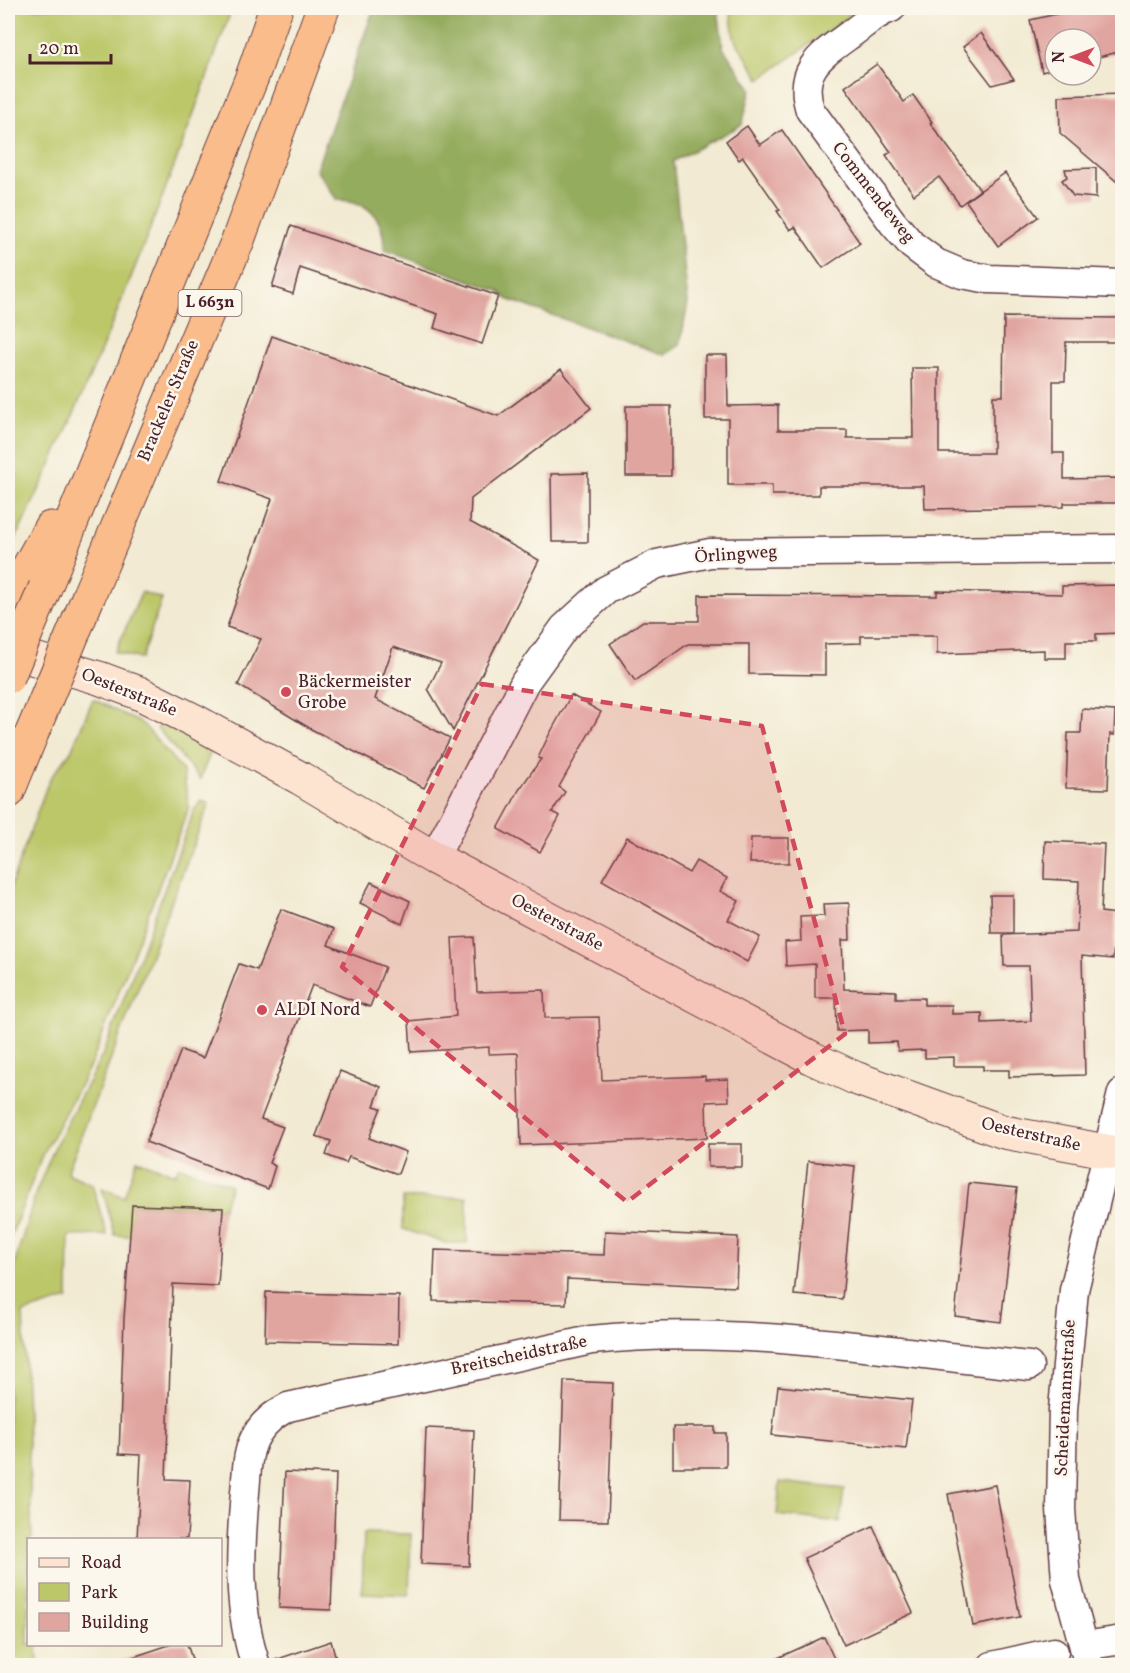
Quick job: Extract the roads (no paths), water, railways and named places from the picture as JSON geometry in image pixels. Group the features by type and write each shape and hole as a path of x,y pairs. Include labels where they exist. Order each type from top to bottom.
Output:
{"highway":[{"name":"L 663n","path":"8,677 24,592 115,418 252,77 276,8"},
{"name":"Brackeler Straße","path":"9,790 88,595 238,240 323,8"}],"street":[{"name":"Commendeweg","path":"891,8 818,58 808,78 805,94 810,110 893,223 912,245 936,263 962,274 989,279 1122,284"},
{"name":"Örlingweg","path":"434,858 525,682 564,628 606,590 657,564 710,553 1122,549"},
{"name":"Oesterstraße","path":"8,651 99,678 139,693 300,778 434,858 802,1053 855,1078 1004,1132 1115,1153"},
{"name":"Scheidemannstraße","path":"1087,1656 1066,1580 1061,1509 1063,1409 1074,1290 1115,1153 1122,1094"},
{"name":"Breitscheidstraße","path":"256,1665 246,1631 241,1583 241,1545 248,1462 256,1435 274,1414 288,1407 591,1340 637,1335 685,1334 781,1340 1029,1366"},
{"path":"1087,1656 1122,1640"},
{"path":"992,1665 1054,1652"}],"place":[{"name":"Bäckermeister Grobe","path":"286,692"},
{"name":"ALDI Nord","path":"262,1010"}]}
